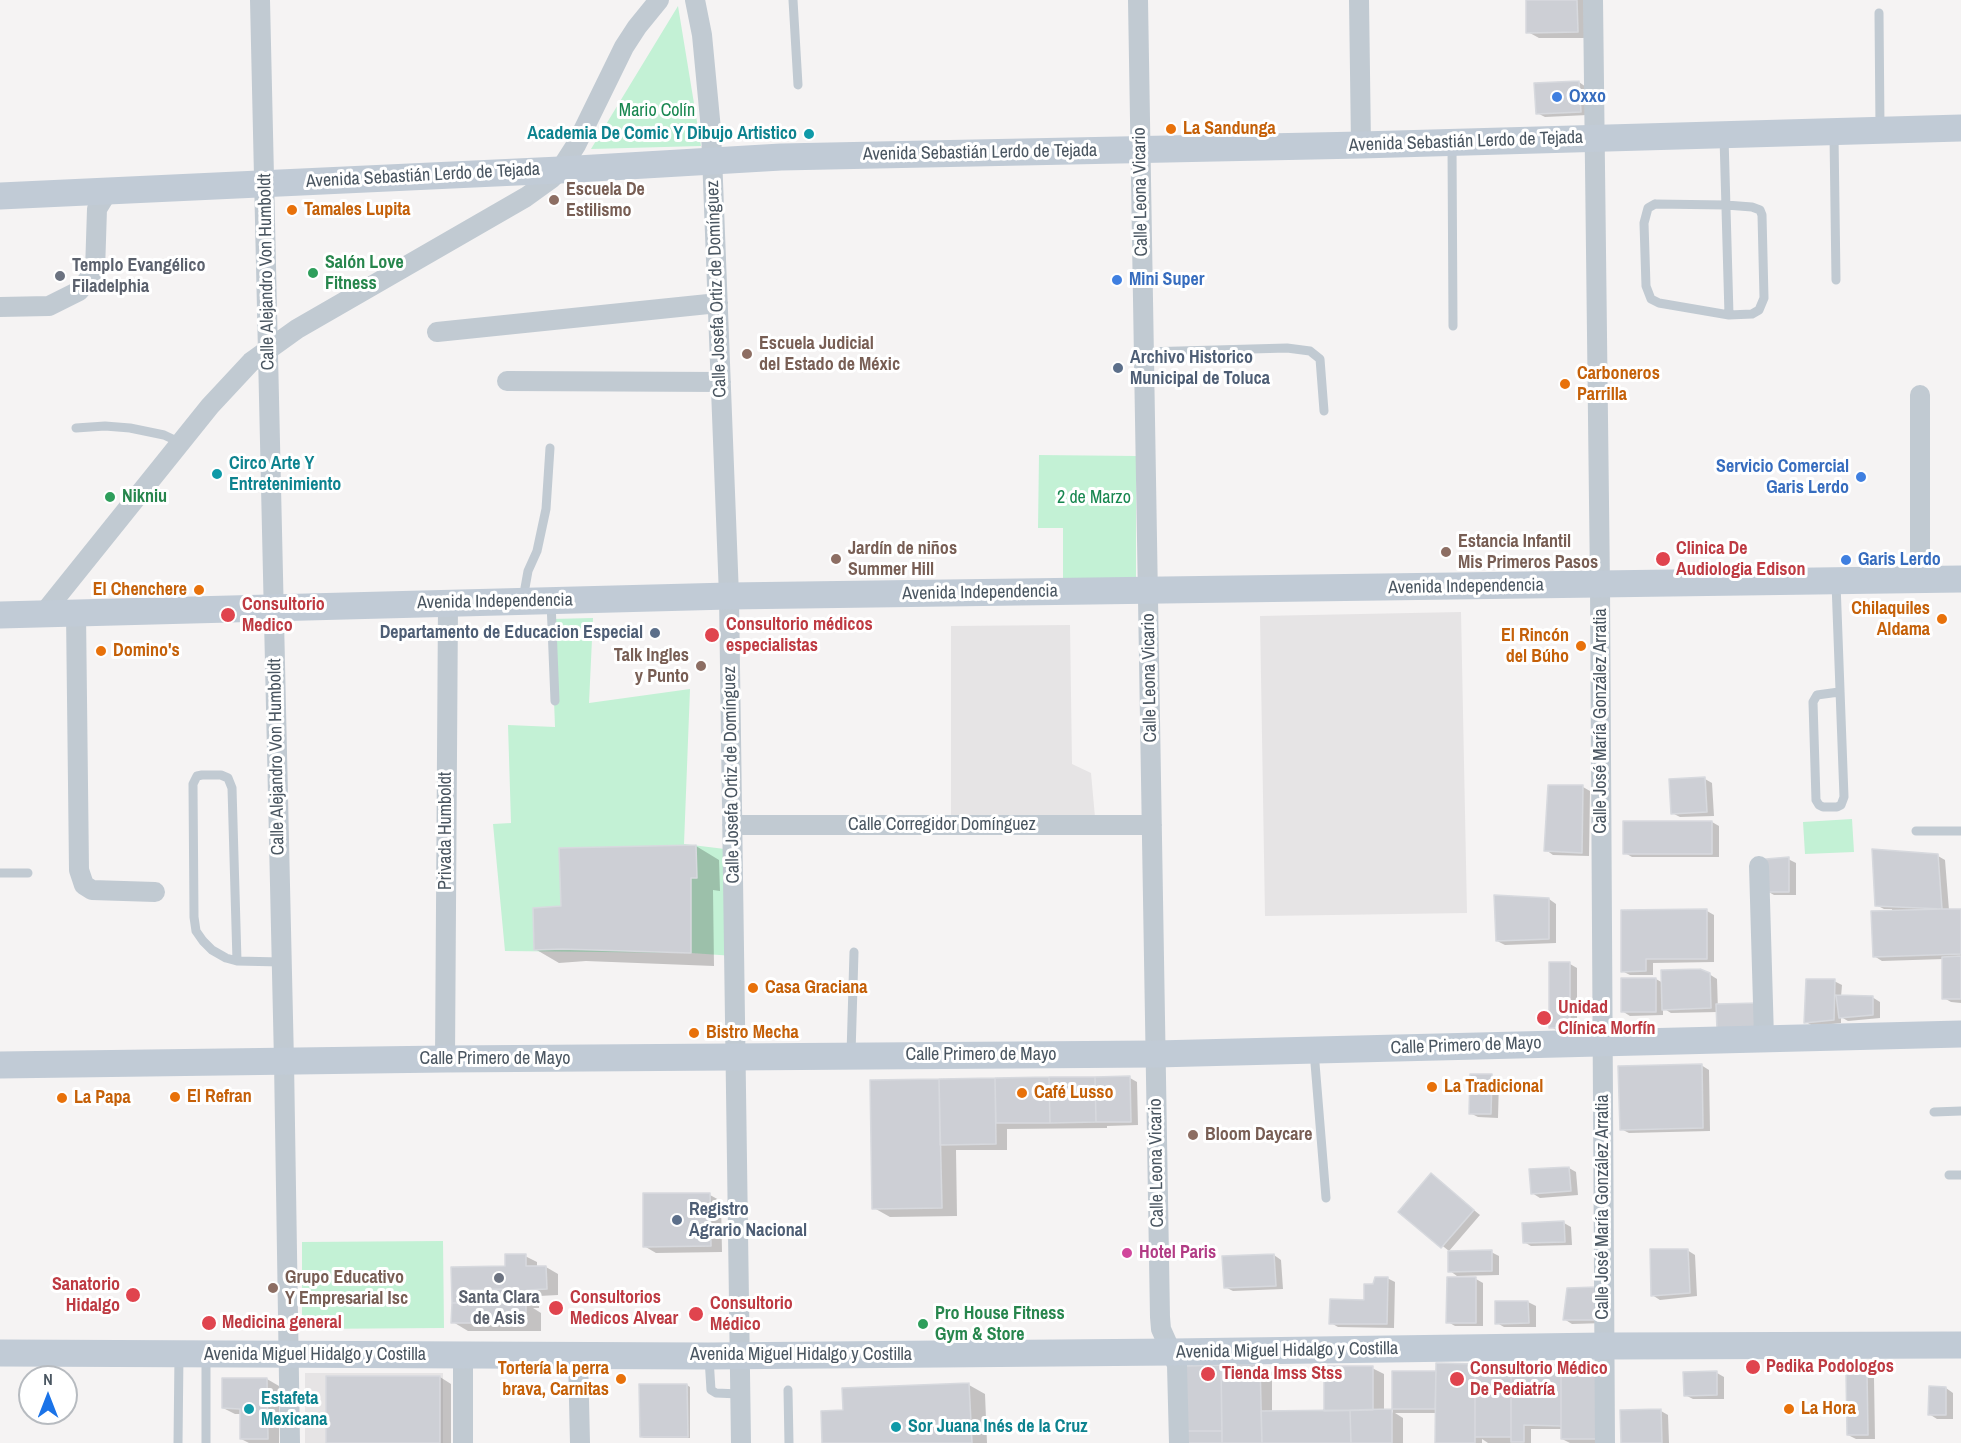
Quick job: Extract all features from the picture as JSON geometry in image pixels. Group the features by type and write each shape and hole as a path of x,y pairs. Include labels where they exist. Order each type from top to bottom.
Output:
{"main road":[{"name":"Avenida Sebastián Lerdo de Tejada","path":"0,196 560,170 712,160 917,153 1361,146 1961,128"},
{"name":"Avenida Independencia","path":"0,615 729,596 1836,581 1920,570 1961,579"},
{"name":"Calle Primero de Mayo","path":"0,1065 284,1060 1156,1054 1603,1041 1961,1034"},
{"name":"Avenida Miguel Hidalgo y Costilla","path":"0,1353 708,1356 1604,1346 1961,1345"}],"street":[{"name":"Calle Alejandro Von Humboldt","path":"261,0 290,1443"},
{"path":"43,614 210,406 251,362 297,328 526,197 543,186 560,170 576,145 624,47 659,0"},
{"name":"Calle Josefa Ortiz de Domínguez","path":"695,0 702,35 712,160 729,596 741,1443"},
{"name":"Calle Leona Vicario","path":"1138,0 1160,1317 1161,1329 1177,1365 1179,1443"},
{"path":"1359,0 1361,146"},
{"name":"Calle José María González Arratia","path":"1593,0 1600,585 1605,1443"},
{"path":"0,307 49,306 79,291 95,271 97,209 108,191"},
{"path":"437,332 718,303"},
{"path":"507,381 721,382"},
{"path":"1920,395 1920,570"},
{"name":"Privada Humboldt","path":"445,1059 448,603"},
{"path":"76,613 79,870 84,885 92,890 155,892"},
{"name":"Calle Corregidor Domínguez","path":"732,825 1152,825"},
{"path":"1759,866 1764,1038"},
{"path":"463,1356 463,1443"},
{"path":"578,1356 580,1443"}],"lane":[{"path":"793,0 798,85"},
{"path":"1880,13 1880,131"},
{"path":"1834,132 1836,280"},
{"path":"1724,135 1729,315"},
{"path":"1452,143 1453,326"},
{"path":"1655,204 1726,205 1752,207 1760,210 1764,298 1758,310 1752,314 1729,315 1659,303 1651,298 1646,286 1644,233 1645,214 1648,208 1655,204"},
{"path":"1144,352 1287,348 1310,351 1320,359 1324,411"},
{"path":"76,428 105,426 130,428 164,435 181,443"},
{"path":"523,601 528,571 537,551 546,509 550,448"},
{"path":"1836,581 1843,802 1837,807 1823,807 1819,806 1816,800 1813,702 1817,694 1839,692"},
{"path":"551,600 555,701"},
{"path":"237,960 231,783 228,778 221,775 197,776 193,784 196,931 212,950 226,958 237,960 281,962"},
{"path":"1916,831 1961,831"},
{"path":"0,873 28,873"},
{"path":"851,1056 854,952"},
{"path":"1314,1051 1326,1198"},
{"path":"1934,1112 1961,1111"},
{"path":"1949,1175 1961,1175"},
{"path":"178,1443 179,1354"},
{"path":"206,1354 206,1443"},
{"path":"708,1356 711,1390 716,1393 739,1394"},
{"path":"788,1390 789,1443"}],"shaded area":[{"path":"1461,612 1467,913 1265,916 1260,616"},
{"path":"1070,625 1072,764 1091,773 1095,817 951,817 951,626"},
{"path":"305,1373 443,1373 443,1443 305,1443"}],"green space":[{"name":"Mario Colín","path":"678,6 701,146 591,149"},
{"name":"2 de Marzo","path":"1039,455 1136,456 1136,578 1063,578 1063,528 1038,528"},
{"path":"593,618 589,703 690,689 684,844 733,850 734,956 691,953 505,951 493,824 511,823 508,725 555,727 551,619"},
{"path":"1852,819 1854,852 1805,854 1803,822"},
{"path":"443,1241 444,1328 302,1329 302,1242"}],"building":[{"path":"1526,0 1577,0 1578,32 1526,33"},
{"name":"Oxxo","path":"1579,81 1581,112 1536,114 1534,83"},
{"path":"1705,777 1707,812 1671,814 1669,779"},
{"path":"1548,785 1583,785 1582,853 1544,851"},
{"path":"1623,821 1712,821 1712,854 1623,854"},
{"path":"696,845 697,878 691,878 691,953 534,950 533,908 561,906 559,848"},
{"path":"1872,849 1938,854 1942,909 1875,906"},
{"path":"1789,857 1789,892 1765,892 1766,859"},
{"path":"1494,895 1549,898 1549,939 1496,941"},
{"path":"1707,909 1707,959 1646,959 1646,971 1621,972 1621,910"},
{"path":"1961,909 1961,954 1873,957 1871,911"},
{"path":"1961,956 1961,999 1942,999 1942,957"},
{"path":"1549,962 1570,962 1570,1028 1549,1028"},
{"path":"1700,969 1710,973 1711,1008 1662,1010 1661,970"},
{"path":"1621,978 1656,978 1656,1012 1621,1012"},
{"path":"1806,979 1835,979 1834,1020 1804,1023"},
{"path":"1836,995 1873,996 1873,1015 1839,1018"},
{"path":"1759,1003 1759,1029 1717,1030 1716,1004"},
{"path":"1702,1064 1703,1128 1620,1130 1618,1066"},
{"path":"1470,1074 1492,1074 1491,1114 1469,1114"},
{"path":"1130,1076 1131,1122 1096,1122 1095,1077"},
{"path":"1049,1077 1050,1123 996,1123 995,1078"},
{"path":"1049,1077 1095,1077 1096,1122 1050,1123"},
{"path":"995,1078 996,1144 940,1145 939,1079"},
{"path":"939,1079 942,1208 872,1209 870,1080"},
{"path":"1569,1167 1571,1191 1531,1194 1529,1169"},
{"path":"1431,1173 1474,1210 1441,1248 1398,1212"},
{"name":"Registro Agrario Nacional","path":"643,1193 710,1193 711,1246 643,1247"},
{"path":"1564,1221 1565,1242 1523,1243 1522,1223"},
{"path":"1650,1249 1688,1249 1690,1293 1651,1296"},
{"path":"1492,1250 1492,1271 1448,1272 1448,1251"},
{"name":"Santa Clara de Asis","path":"505,1254 526,1254 526,1266 546,1266 547,1289 527,1290 528,1302 506,1303 506,1289 465,1290 465,1303 452,1303 451,1267 505,1266"},
{"path":"1274,1254 1276,1286 1224,1288 1222,1256"},
{"path":"1375,1277 1388,1277 1387,1324 1329,1324 1330,1299 1364,1300 1364,1284 1373,1284"},
{"path":"1447,1277 1476,1277 1476,1323 1446,1323"},
{"path":"1597,1287 1598,1320 1563,1320 1567,1288"},
{"path":"506,1289 506,1303 526,1302 526,1323 451,1323 452,1303 465,1303 465,1290"},
{"path":"1495,1301 1528,1301 1529,1323 1495,1324"},
{"path":"1436,1363 1475,1364 1475,1443 1435,1443"},
{"path":"1260,1364 1262,1443 1222,1443 1221,1365"},
{"path":"1221,1365 1222,1431 1187,1431 1186,1366"},
{"path":"1511,1365 1561,1365 1561,1426 1524,1425 1524,1442 1511,1442"},
{"path":"1324,1366 1373,1366 1373,1410 1324,1411"},
{"path":"1561,1367 1602,1367 1602,1439 1561,1439"},
{"path":"1475,1369 1511,1369 1511,1437 1475,1437"},
{"path":"1392,1371 1436,1371 1435,1409 1392,1409"},
{"path":"1717,1371 1717,1395 1684,1396 1683,1372"},
{"path":"1846,1372 1867,1372 1868,1435 1847,1435"},
{"path":"326,1376 440,1376 440,1443 326,1443"},
{"name":"Estafeta Mexicana","path":"222,1378 267,1378 268,1439 240,1439 240,1409 222,1408"},
{"name":"Sor Juana Inés de la Cruz","path":"969,1383 972,1443 822,1443 821,1411 843,1410 842,1388"},
{"path":"639,1384 687,1384 688,1437 640,1437"},
{"path":"1929,1386 1946,1387 1946,1415 1928,1415"},
{"path":"1392,1409 1392,1443 1351,1443 1350,1410"},
{"path":"1661,1409 1662,1443 1621,1443 1620,1410"},
{"path":"1350,1410 1351,1443 1262,1443 1261,1411"},
{"path":"1187,1431 1222,1431 1222,1443 1187,1443"}],"place":[{"name":"Oxxo","path":"1557,97"},
{"name":"La Sandunga","path":"1171,129"},
{"name":"Academia De Comic Y Dibujo Artistico","path":"809,134"},
{"name":"Escuela De Estilismo","path":"554,200"},
{"name":"Tamales Lupita","path":"292,210"},
{"name":"Salón Love Fitness","path":"313,273"},
{"name":"Templo Evangélico Filadelphia","path":"60,276"},
{"name":"Mini Super","path":"1117,280"},
{"name":"Escuela Judicial del Estado de Méxic","path":"747,354"},
{"name":"Archivo Historico Municipal de Toluca","path":"1118,368"},
{"name":"Carboneros Parrilla","path":"1565,384"},
{"name":"Circo Arte Y Entretenimiento","path":"217,474"},
{"name":"Servicio Comercial Garis Lerdo","path":"1861,477"},
{"name":"Nikniu","path":"110,497"},
{"name":"Estancia Infantil Mis Primeros Pasos","path":"1446,552"},
{"name":"Jardín de niños Summer Hill","path":"836,559"},
{"name":"Clinica De Audiologia Edison","path":"1663,559"},
{"name":"Garis Lerdo","path":"1846,560"},
{"name":"El Chenchere","path":"199,590"},
{"name":"Consultorio Medico","path":"228,615"},
{"name":"Chilaquiles Aldama","path":"1942,619"},
{"name":"Departamento de Educacion Especial","path":"655,633"},
{"name":"Consultorio médicos especialistas","path":"712,635"},
{"name":"El Rincón del Búho","path":"1581,646"},
{"name":"Domino's","path":"101,651"},
{"name":"Talk Ingles y Punto","path":"701,666"},
{"name":"Casa Graciana","path":"753,988"},
{"name":"Unidad Clínica Morfín","path":"1544,1018"},
{"name":"Bistro Mecha","path":"694,1033"},
{"name":"La Tradicional","path":"1432,1087"},
{"name":"Café Lusso","path":"1022,1093"},
{"name":"El Refran","path":"175,1097"},
{"name":"La Papa","path":"62,1098"},
{"name":"Bloom Daycare","path":"1193,1135"},
{"name":"Registro Agrario Nacional","path":"677,1220"},
{"name":"Hotel Paris","path":"1127,1253"},
{"name":"Santa Clara de Asis","path":"499,1278"},
{"name":"Grupo Educativo Y Empresarial Isc","path":"273,1288"},
{"name":"Sanatorio Hidalgo","path":"133,1295"},
{"name":"Consultorios Medicos Alvear","path":"556,1308"},
{"name":"Consultorio Médico","path":"696,1314"},
{"name":"Medicina general","path":"209,1323"},
{"name":"Pro House Fitness Gym & Store","path":"923,1324"},
{"name":"Pedika Podologos","path":"1753,1367"},
{"name":"Tienda Imss Stss","path":"1208,1374"},
{"name":"Tortería la perra brava, Carnitas","path":"621,1379"},
{"name":"Consultorio Médico De Pediatría","path":"1457,1379"},
{"name":"Estafeta Mexicana","path":"249,1409"},
{"name":"La Hora","path":"1789,1409"},
{"name":"Sor Juana Inés de la Cruz","path":"896,1427"}]}
